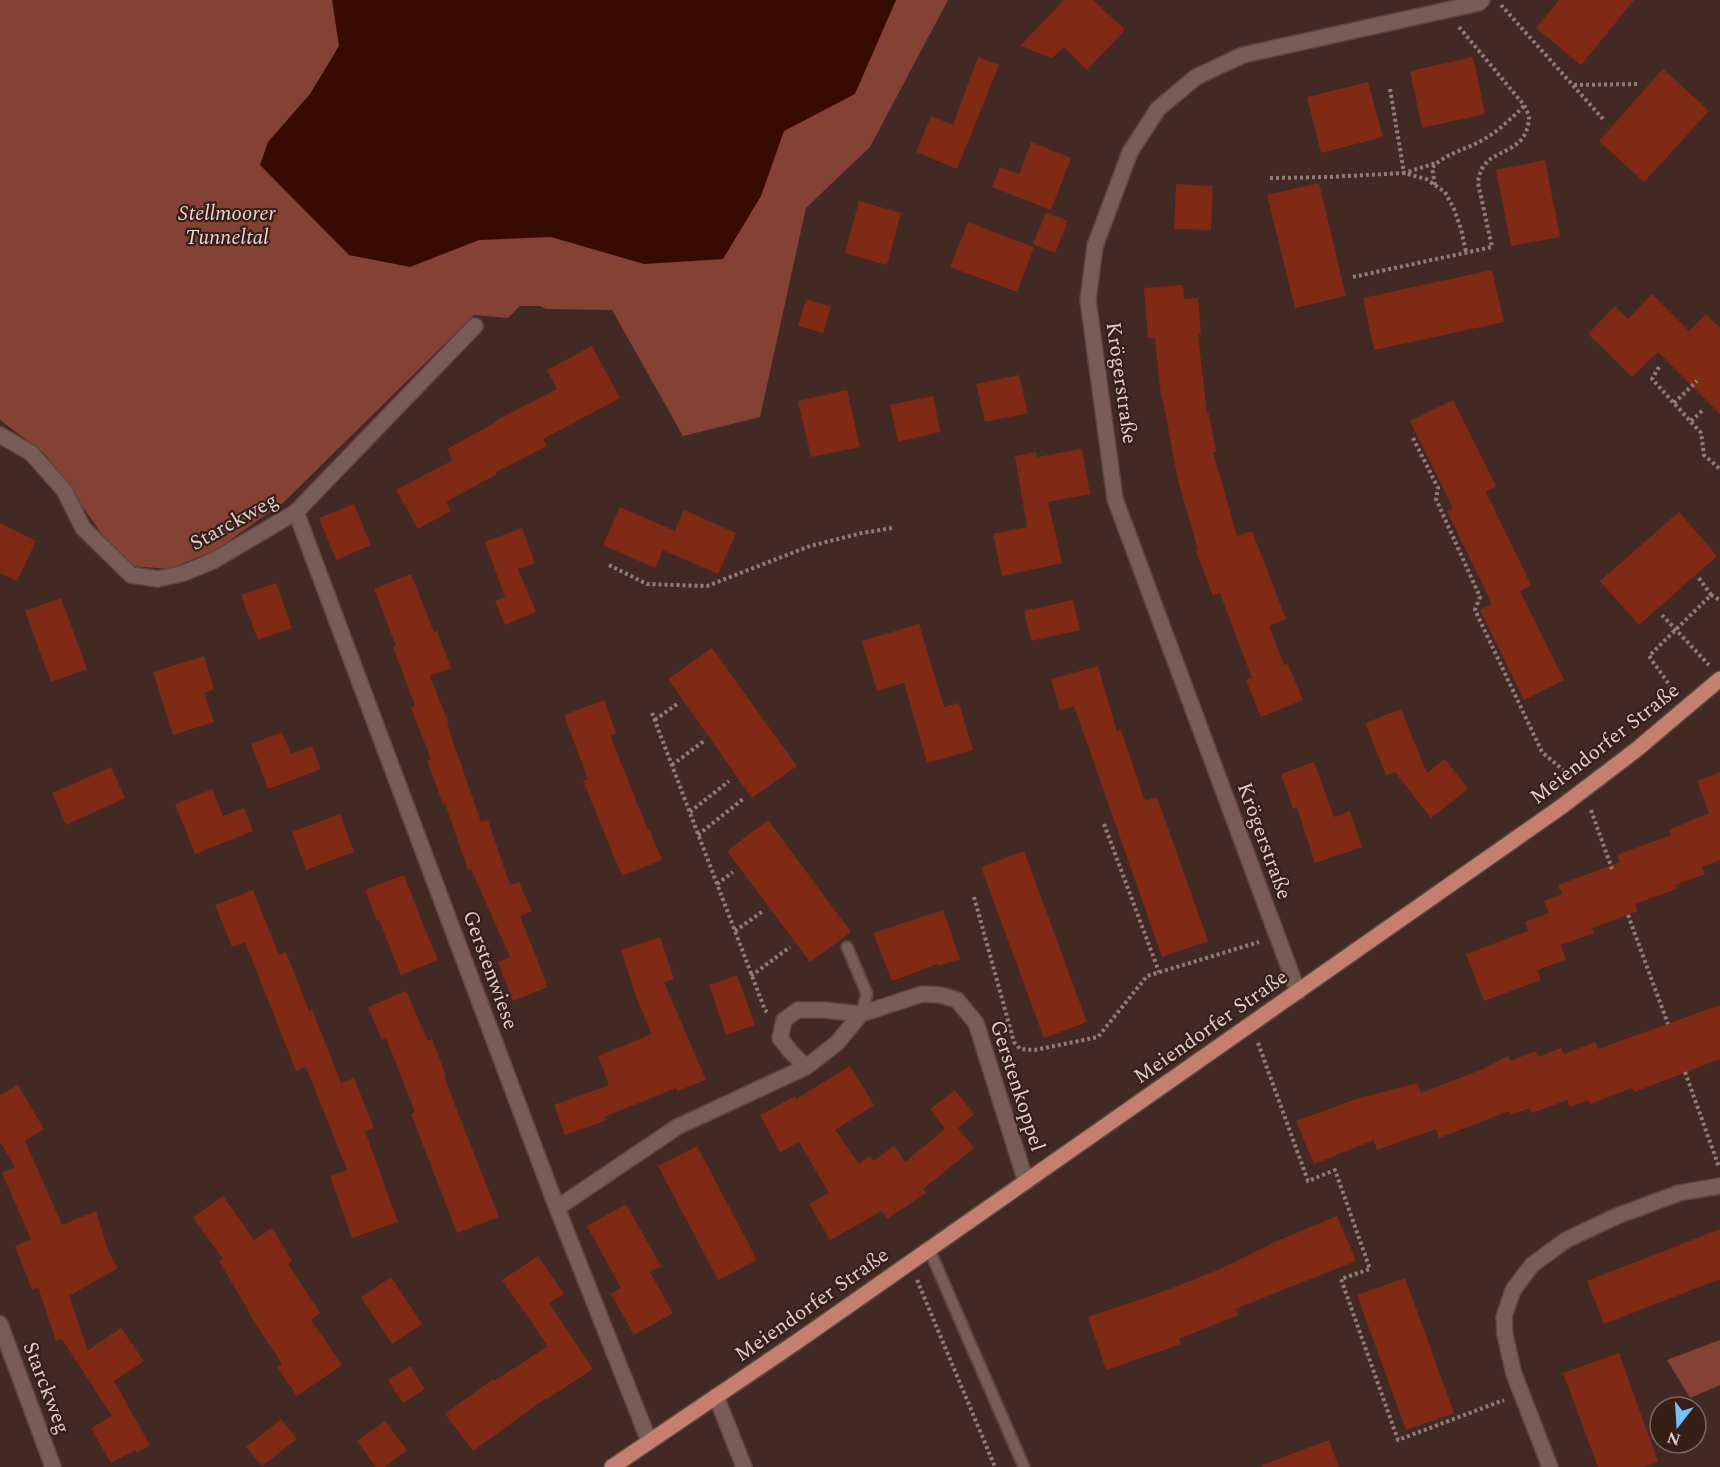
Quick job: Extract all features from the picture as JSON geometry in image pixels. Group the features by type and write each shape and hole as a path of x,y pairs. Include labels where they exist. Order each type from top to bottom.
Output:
{"main road":[{"name":"Meiendorfer Straße","path":"612,1467 929,1250 1584,790 1687,708 1717,675"}],"street":[{"name":"Krögerstraße","path":"1298,992 1115,498 1089,300 1095,246 1130,152 1158,109 1196,77 1243,55 1479,3 1482,0"},
{"name":"Starckweg","path":"0,435 31,453 64,490 83,528 130,575 158,579 184,573 213,561 296,512 475,326"},
{"name":"Gerstenwiese","path":"296,512 556,1208 649,1441"},
{"name":"Gerstenkoppel","path":"784,1020 798,1010 861,1014 922,994 957,1000 976,1023 1026,1182"},
{"path":"556,1208 677,1127 806,1067 837,1043 861,1014"},
{"path":"784,1020 780,1038 806,1067"},
{"path":"1550,1467 1514,1374 1505,1335 1504,1317 1513,1290 1532,1265 1566,1239 1617,1216 1679,1193 1720,1186"},
{"name":"Starckweg","path":"0,1324 53,1467"},
{"path":"716,1396 744,1467"}],"lane":[{"path":"847,947 867,994 861,1014"},
{"path":"929,1250 1024,1467"}],"path":[{"path":"1496,0 1603,119"},
{"path":"1353,277 1492,247 1478,183 1479,174 1493,157 1518,145 1525,137 1529,120 1524,105 1445,10"},
{"path":"1573,85 1638,84"},
{"path":"1390,89 1404,172"},
{"path":"1435,186 1432,168 1439,159 1490,136 1509,122 1524,105"},
{"path":"1270,178 1404,172 1436,163"},
{"path":"1404,172 1426,179 1444,192 1454,209 1466,252"},
{"path":"1659,367 1652,379 1701,433 1704,455 1720,469"},
{"path":"1674,403 1697,381"},
{"path":"1691,422 1703,410"},
{"path":"1413,438 1438,488 1436,500 1480,597 1475,610 1532,734 1542,752 1584,790 1612,869"},
{"path":"609,565 647,584 707,586 810,546 892,528"},
{"path":"1699,578 1711,595 1719,599"},
{"path":"1687,708 1649,656 1711,595"},
{"path":"1662,615 1717,675"},
{"path":"655,720 677,704"},
{"path":"652,713 765,1011 784,1020"},
{"path":"672,765 704,741"},
{"path":"690,812 729,781"},
{"path":"698,835 743,799"},
{"path":"1104,824 1160,972"},
{"path":"717,884 733,872"},
{"path":"974,897 1014,1042 1020,1049 1035,1050 1098,1037 1147,976 1277,937"},
{"path":"735,931 763,911"},
{"path":"1628,915 1668,1024"},
{"path":"751,976 790,947"},
{"path":"1251,1025 1308,1181 1335,1170 1343,1192 1370,1269 1341,1279 1398,1440 1521,1393"},
{"path":"1685,1072 1720,1170"},
{"path":"910,1262 995,1467"}],"green space":[{"name":"Stellmoorer Tunneltal","path":"0,0 948,0 870,147 806,208 760,417 683,436 612,310 546,309 540,306 520,306 508,318 474,315 284,502 216,550 169,569 133,566 114,551 45,454 0,420"},
{"path":"1720,1340 1720,1385 1697,1395 1688,1395 1667,1360"}],"shaded area":[{"path":"332,0 896,0 855,94 784,131 761,196 723,259 644,264 551,237 479,240 410,267 349,255 260,165 268,142 310,94 339,46"}],"building":[{"path":"1064,0 1093,0 1125,30 1087,70 1064,47 1052,58 1020,46"},
{"path":"1559,0 1634,0 1581,65 1536,28"},
{"path":"978,57 999,65 957,169 916,152 931,116 953,125"},
{"path":"1473,57 1485,114 1422,128 1410,71"},
{"path":"1663,69 1709,111 1644,182 1599,141"},
{"path":"1368,82 1383,137 1321,153 1307,97"},
{"path":"1031,142 1071,158 1051,210 992,187 1000,167 1019,174"},
{"path":"1545,160 1560,237 1511,246 1496,170"},
{"path":"1319,183 1346,296 1295,308 1267,195"},
{"path":"1176,184 1213,186 1211,230 1174,229"},
{"path":"859,201 901,213 887,265 845,253"},
{"path":"1046,212 1068,221 1055,253 1033,244"},
{"path":"968,222 1034,247 1017,292 950,267"},
{"path":"1492,270 1504,322 1374,350 1363,298"},
{"path":"1183,285 1184,299 1198,298 1201,334 1198,335 1207,415 1209,414 1216,452 1213,452 1237,536 1252,531 1286,619 1269,626 1284,665 1288,664 1303,700 1261,717 1246,680 1252,678 1220,593 1213,596 1196,551 1198,550 1178,480 1161,396 1155,338 1148,338 1144,288"},
{"path":"1652,294 1689,331 1706,314 1720,328 1720,414 1658,352 1632,377 1588,334 1615,306 1628,319"},
{"path":"806,299 831,307 823,333 798,326"},
{"path":"592,346 620,398 543,439 547,446 496,472 497,474 446,502 451,511 418,529 396,490 453,460 447,449 557,389 547,370"},
{"path":"1019,375 1028,413 985,422 976,384"},
{"path":"847,390 860,447 811,457 798,401"},
{"path":"933,396 940,432 898,442 890,405"},
{"path":"1453,400 1496,486 1486,492 1531,585 1520,591 1564,680 1524,700 1480,610 1492,604 1447,511 1453,508 1410,421"},
{"path":"1082,449 1090,494 1048,502 1062,563 1002,576 993,534 1027,527 1015,456 1036,452 1037,457"},
{"path":"354,504 371,545 336,560 319,518"},
{"path":"620,507 675,531 684,510 736,533 718,574 663,550 655,568 603,545"},
{"path":"1679,512 1717,556 1639,625 1600,581"},
{"path":"0,523 36,541 17,581 0,573"},
{"path":"522,528 535,563 518,569 536,612 505,625 495,601 505,597 485,542"},
{"path":"411,574 451,668 430,676 449,724 447,724 481,822 488,820 510,885 519,882 532,911 520,916 548,987 513,1001 498,962 510,957 471,869 468,870 445,803 443,804 427,760 431,759 411,708 415,706 393,647 396,646 374,589"},
{"path":"276,583 292,628 258,640 241,595"},
{"path":"61,598 87,669 51,682 25,611"},
{"path":"1073,600 1080,630 1031,641 1024,611"},
{"path":"919,624 944,707 959,703 973,750 927,763 904,683 877,691 862,641"},
{"path":"712,648 797,766 752,798 668,679"},
{"path":"204,656 214,689 204,693 214,722 173,735 153,672"},
{"path":"1098,666 1117,732 1121,730 1145,801 1157,797 1208,941 1162,957 1074,706 1060,710 1051,679"},
{"path":"604,700 616,733 610,735 662,860 622,876 583,781 588,779 564,715"},
{"path":"1401,709 1427,773 1445,759 1468,789 1431,818 1395,772 1386,775 1365,723"},
{"path":"282,732 291,754 312,746 321,769 268,789 251,744"},
{"path":"1314,762 1334,817 1350,811 1362,847 1315,863 1297,808 1293,809 1281,774"},
{"path":"111,767 125,798 66,825 52,793"},
{"path":"1720,772 1720,860 1702,867 1705,874 1675,885 1676,889 1635,904 1638,911 1592,928 1594,933 1561,945 1566,960 1537,970 1541,980 1484,1001 1466,954 1528,931 1525,922 1549,913 1544,901 1562,894 1558,885 1620,862 1617,855 1671,835 1669,830 1709,813 1697,781"},
{"path":"212,789 223,816 244,808 253,831 195,854 175,804"},
{"path":"340,814 354,852 306,870 292,832"},
{"path":"768,820 851,932 810,962 727,851"},
{"path":"1024,851 1087,1022 1044,1038 981,867"},
{"path":"404,875 438,960 401,975 365,890"},
{"path":"253,890 279,955 286,952 309,1011 312,1009 341,1083 354,1078 374,1128 365,1131 398,1222 352,1238 330,1176 347,1170 306,1067 296,1071 245,942 232,947 215,905"},
{"path":"943,910 960,959 938,966 937,964 892,981 873,933"},
{"path":"660,937 674,979 664,982 706,1080 677,1091 676,1088 604,1117 605,1121 565,1135 554,1105 609,1085 598,1056 652,1034 638,1002 621,950"},
{"path":"737,975 755,1025 726,1035 709,985"},
{"path":"406,991 428,1041 432,1039 446,1075 444,1076 499,1217 457,1233 411,1114 415,1112 386,1038 382,1040 368,1007"},
{"path":"1720,1005 1720,1059 1634,1092 1632,1088 1590,1104 1588,1100 1570,1107 1567,1100 1532,1113 1530,1108 1511,1115 1509,1111 1439,1138 1436,1129 1377,1150 1374,1140 1314,1164 1296,1121 1356,1099 1417,1083 1421,1093 1483,1069 1508,1056 1510,1061 1536,1051 1538,1057 1561,1048 1564,1054 1595,1042 1598,1049"},
{"path":"850,1066 874,1105 835,1130 859,1164 869,1156 873,1161 894,1146 905,1162 945,1129 930,1109 955,1090 974,1114 958,1128 974,1148 923,1189 926,1193 887,1219 882,1211 830,1240 809,1204 829,1193 799,1142 780,1152 760,1115 795,1096 796,1099"},
{"path":"18,1085 44,1129 25,1141 62,1225 96,1211 109,1253 118,1268 69,1296 88,1350 121,1328 144,1361 114,1381 150,1445 137,1453 135,1450 111,1463 91,1428 112,1416 62,1339 56,1341 38,1287 32,1290 15,1246 31,1239 2,1173 15,1167 0,1142 0,1095"},
{"path":"697,1146 757,1260 718,1280 658,1166"},
{"path":"223,1196 254,1240 272,1228 292,1261 288,1264 320,1313 311,1320 342,1365 297,1396 277,1367 282,1364 219,1261 223,1259 193,1217"},
{"path":"626,1204 661,1266 650,1272 673,1313 634,1335 611,1294 621,1288 587,1226"},
{"path":"1337,1216 1356,1261 1235,1309 1238,1315 1179,1339 1181,1344 1106,1370 1088,1317 1220,1269 1277,1241"},
{"path":"1720,1229 1720,1279 1604,1324 1587,1281"},
{"path":"538,1256 564,1294 549,1303 593,1369 546,1398 473,1451 445,1414 493,1379 494,1381 548,1346 502,1280"},
{"path":"391,1277 422,1324 392,1344 361,1297"},
{"path":"1405,1278 1454,1413 1406,1430 1357,1295"},
{"path":"1619,1353 1648,1434 1648,1455 1655,1455 1658,1462 1643,1467 1598,1467 1563,1373"},
{"path":"410,1366 425,1389 403,1403 388,1380"},
{"path":"281,1419 297,1439 262,1466 246,1447"},
{"path":"385,1421 407,1450 384,1467 376,1467 357,1441"},
{"path":"1329,1440 1339,1467 1262,1467 1262,1465"}]}
